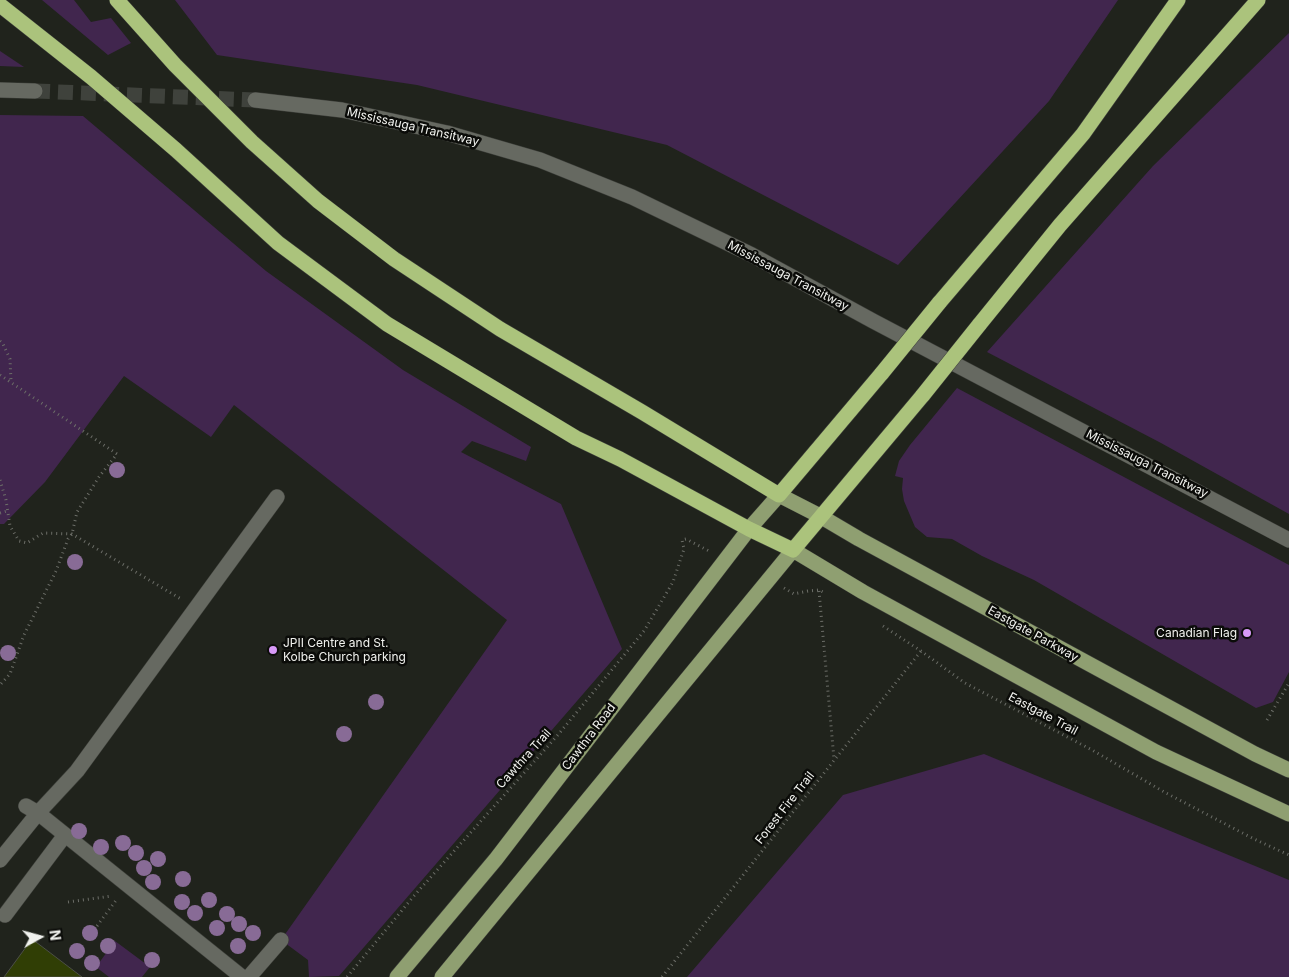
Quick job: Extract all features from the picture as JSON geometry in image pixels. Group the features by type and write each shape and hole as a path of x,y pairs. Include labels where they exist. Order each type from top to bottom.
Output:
{"highway":[{"path":"117,0 175,65 252,142 318,201 394,260 500,329 779,495 1083,134 1178,0"},
{"path":"0,6 91,77 176,150 278,243 387,324 576,438 620,459 749,529 793,550 980,325 1060,225 1258,0"}],"main road":[{"name":"Eastgate Parkway","path":"779,495 1254,754 1289,770"},
{"name":"Cawthra Road","path":"397,977 496,859 749,529 779,495"},
{"path":"442,977 793,550 864,592 1156,752 1289,814"}],"lane":[{"path":"0,90 34,91"},
{"name":"Mississauga Transitway","path":"255,100 342,110 447,134 540,160 632,197 752,255 873,321 1289,540"},
{"path":"0,860 32,809 78,771 277,497"},
{"path":"32,809 242,977"},
{"path":"5,915 65,835"},
{"path":"249,977 281,940"}],"path":[{"path":"0,341 10,359 11,382"},
{"path":"0,376 117,454 99,477 77,512 72,534 68,539 56,571 24,635 10,674 0,685"},
{"path":"0,480 10,526 19,541 27,543 43,532 72,534 196,608"},
{"path":"0,513 7,511"},
{"name":"Cawthra Trail","path":"347,977 413,897 563,729 644,631 673,582 684,550 682,540 686,539"},
{"path":"794,594 819,590 828,595"},
{"path":"819,590 834,760"},
{"name":"Eastgate Trail","path":"880,624 921,650 965,683 1092,750 1166,793 1289,855"},
{"name":"Forest Fire Trail","path":"662,977 921,650"},
{"path":"1267,720 1289,683"},
{"path":"94,930 127,886"},
{"path":"68,902 113,896"}],"shaded area":[{"path":"42,0 74,0 91,22 111,18 131,43 108,55"},
{"path":"175,0 1118,0 1049,101 898,265 667,145 417,85 217,55"},
{"path":"1289,33 1289,514 1161,443 987,352 1153,166"},
{"path":"0,51 24,67 0,66"},
{"path":"0,115 83,116 266,271 403,370 531,447 526,461 472,441 461,452 561,504 622,649 339,976 309,977 308,960 281,940 507,620 234,405 211,437 124,376 45,482 4,524 0,524"},
{"path":"957,388 1289,565 1289,672 1273,702 1256,708 1034,580 982,556 952,539 927,537 915,527 904,501 903,478 895,476 899,461"},
{"path":"984,754 1289,880 1289,977 687,977 843,795"},
{"path":"115,941 150,967 142,977 109,977 96,967"}],"building":[{"path":"32,939 82,977 4,977"}],"tunnel":[{"path":"35,91 255,100"}],"place":[{"name":"Canadian Flag","path":"1247,633"},
{"name":"JPII Centre and St. Kolbe Church parking","path":"273,650"}]}
